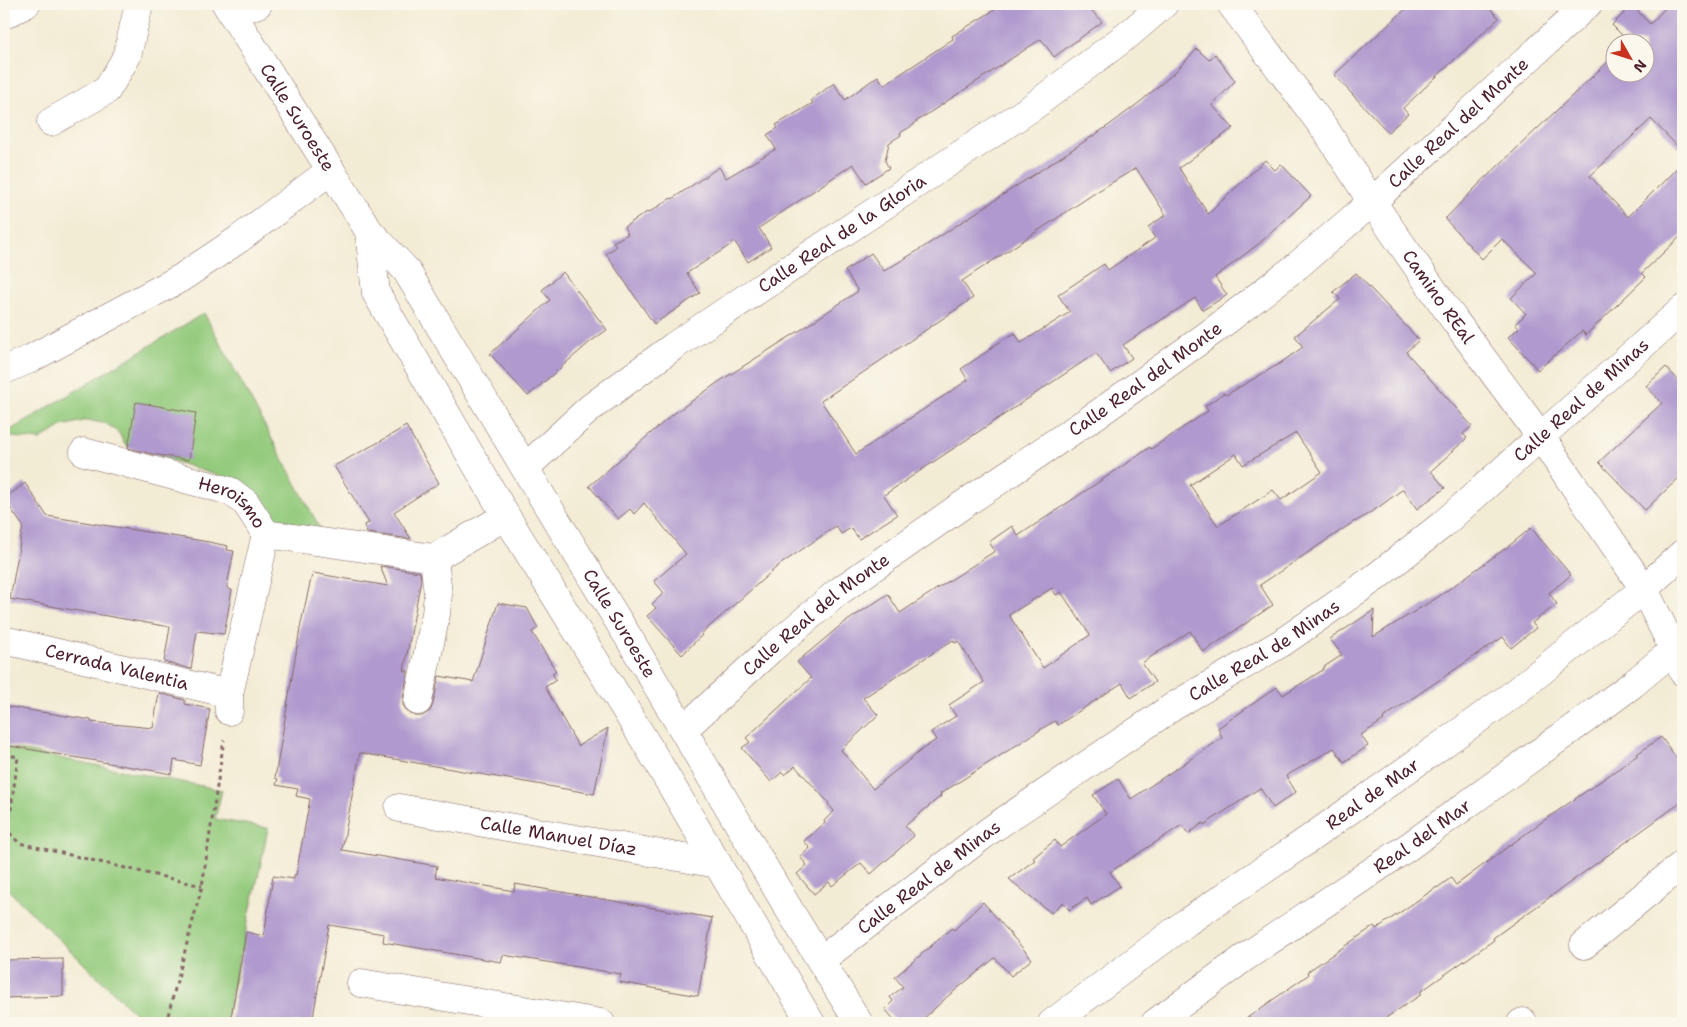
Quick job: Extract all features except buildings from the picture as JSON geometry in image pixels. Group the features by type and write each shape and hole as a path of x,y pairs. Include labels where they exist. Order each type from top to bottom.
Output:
{"street":[{"path":"4,15 26,4"},
{"path":"51,122 107,90 127,56 139,4"},
{"path":"229,9 258,4"},
{"name":"Calle Real de la Gloria","path":"525,468 590,408 674,346 1031,108 1129,34 1164,4"},
{"name":"Camino REal","path":"1231,4 1327,132 1372,202 1455,321 1541,437 1644,590 1680,655"},
{"name":"Calle Real del Monte","path":"684,729 770,650 838,592 1102,411 1297,266 1372,202 1588,4"},
{"name":"Calle Suroeste","path":"229,9 332,170 369,232 406,270 684,729 790,911 859,1023"},
{"path":"4,370 30,359 181,278 239,239 332,170"},
{"name":"Calle Suroeste","path":"369,232 376,293 506,516 651,751 811,1023"},
{"name":"Calle Real de Minas","path":"821,960 989,831 1174,706 1283,642 1376,577 1442,525 1683,310"},
{"name":"Heroismo","path":"84,452 230,491 246,503 266,534 434,558"},
{"path":"418,701 436,614 438,594 434,558 506,516"},
{"path":"229,703 266,534"},
{"name":"Real de Mar","path":"1052,1023 1187,922 1302,844 1508,698 1644,590 1683,553"},
{"name":"Cerrada Valentia","path":"4,640 229,703"},
{"name":"Real del Mar","path":"1155,1023 1244,958 1408,847 1587,718 1680,655"},
{"name":"Calle Manuel Díaz","path":"399,808 718,864"},
{"path":"1584,945 1683,864"},
{"path":"361,983 601,1023"}],"path":[{"path":"166,1023 202,886 229,703"},
{"path":"4,754 18,757 8,831"},
{"path":"4,827 19,843 202,886"}],"green space":[{"path":"204,313 328,543 279,536 243,484 125,445 119,433 107,424 88,420 62,426 40,440 4,436 4,434"},
{"path":"4,747 222,790 215,819 268,828 225,1023 145,1023 4,886"}]}
